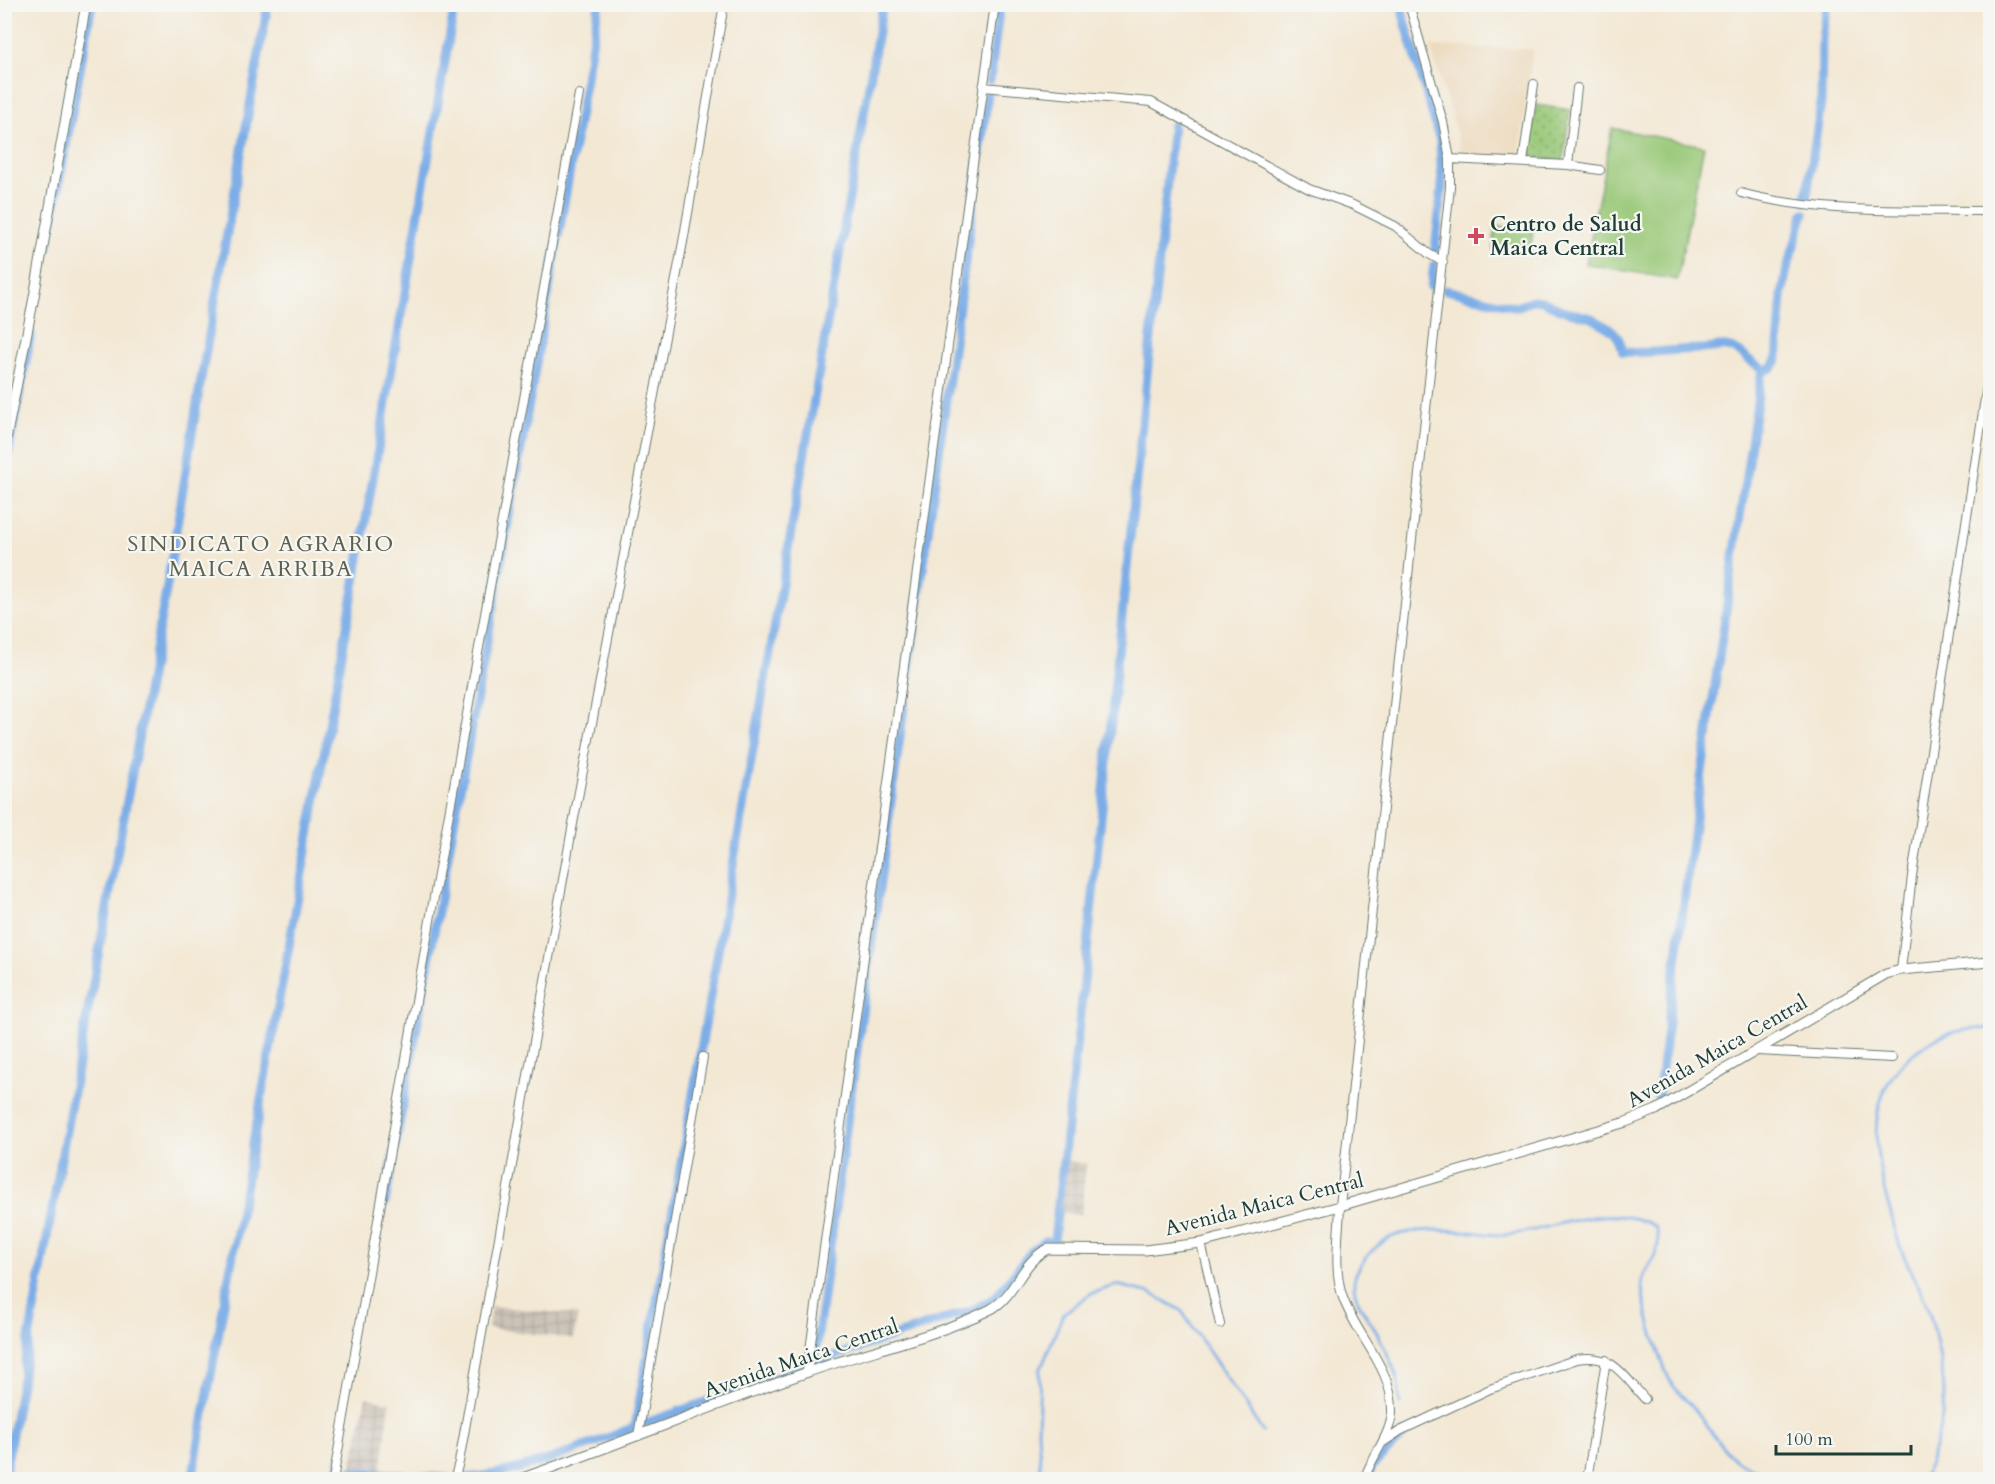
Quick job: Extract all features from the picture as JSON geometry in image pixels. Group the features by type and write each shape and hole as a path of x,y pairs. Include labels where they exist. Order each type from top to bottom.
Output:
{"street":[{"path":"4,449 34,297 86,4"},
{"path":"454,1479 459,1462 570,840 682,242 724,4"},
{"path":"807,1372 995,4"},
{"path":"1364,1479 1390,1424 1392,1410 1386,1378 1343,1297 1337,1272 1340,1206 1443,262 1450,159 1443,122 1409,4"},
{"path":"1523,162 1534,84"},
{"path":"983,87 1150,102 1309,189 1353,205 1395,226 1429,254 1443,262"},
{"path":"1568,165 1577,88"},
{"path":"333,1479 437,880 579,94"},
{"path":"1450,159 1568,165 1600,170"},
{"path":"1741,193 1768,201 1812,206 1990,212"},
{"path":"1901,970 1912,876 1990,366"},
{"name":"Avenida Maica Central","path":"517,1479 807,1372 955,1325 988,1311 998,1305 1032,1260 1048,1249 1145,1250 1202,1243 1340,1206 1635,1119 1656,1110 1873,981 1901,970 1990,962"},
{"path":"1756,1051 1892,1058"},
{"path":"638,1436 703,1057"},
{"path":"1202,1243 1220,1324"},
{"path":"1380,1445 1400,1431 1507,1382 1577,1359 1590,1357 1606,1360 1645,1399"},
{"path":"1587,1479 1606,1360"},
{"path":"356,1479 369,1479"}],"shaded area":[{"path":"1430,46 1533,49 1519,158 1462,156"},
{"path":"1064,1161 1086,1164 1081,1215 1060,1212"},
{"path":"491,1306 578,1315 573,1339 488,1328"},
{"path":"366,1397 390,1403 381,1473 351,1471"}],"green space":[{"path":"1536,105 1570,110 1563,161 1529,157"},
{"path":"1612,128 1704,146 1677,280 1586,264"},
{"path":"1495,226 1533,230 1530,254 1493,250"}],"waterway":[{"path":"47,249 92,4"},
{"path":"4,1479 168,580 201,379 268,4"},
{"path":"192,1480 355,582 455,4"},
{"path":"385,1203 495,597 599,4"},
{"path":"635,1427 883,4"},
{"path":"990,80 1000,4"},
{"path":"1402,4 1440,140 1442,186 1435,250"},
{"path":"1806,201 1821,103 1822,37 1827,4"},
{"path":"988,95 814,1363 975,1309 995,1298 1031,1252 1046,1241"},
{"path":"1054,1240 1085,972 1173,125"},
{"path":"1446,290 1516,307 1533,300 1542,301 1562,310 1592,318 1613,331 1619,339 1623,352 1727,347 1738,351 1766,370 1773,367 1777,360 1786,273 1804,213"},
{"path":"1431,287 1434,265"},
{"path":"4,476 31,334"},
{"path":"1658,1098 1695,819 1762,369"},
{"path":"1923,1480 1942,1417 1943,1378 1927,1307 1902,1252 1888,1204 1876,1142 1877,1122 1880,1103 1887,1085 1898,1068 1914,1053 1950,1033 1990,1028"},
{"path":"1400,1404 1395,1372 1378,1335 1362,1309 1354,1288 1356,1273 1365,1259 1378,1246 1400,1234 1422,1231 1452,1230 1505,1235 1601,1216 1639,1219 1656,1227 1658,1247 1644,1275 1642,1288 1654,1337 1672,1384 1731,1456 1742,1464 1779,1480"},
{"path":"1041,1480 1038,1431 1040,1371 1063,1314 1090,1294 1117,1285 1150,1293 1181,1310 1263,1432"},
{"path":"646,1423 801,1368"},
{"path":"463,1478 506,1472 528,1466 635,1427"},
{"path":"1370,1480 1371,1467 1404,1434"},
{"path":"340,1474 341,1456"},
{"path":"340,1474 351,1471 446,1478"}],"place":[{"name":"Centro de Salud Maica Central","path":"1476,236"}],"district":[{"name":"SINDICATO AGRARIO MAICA ARRIBA","path":"261,556"}]}
